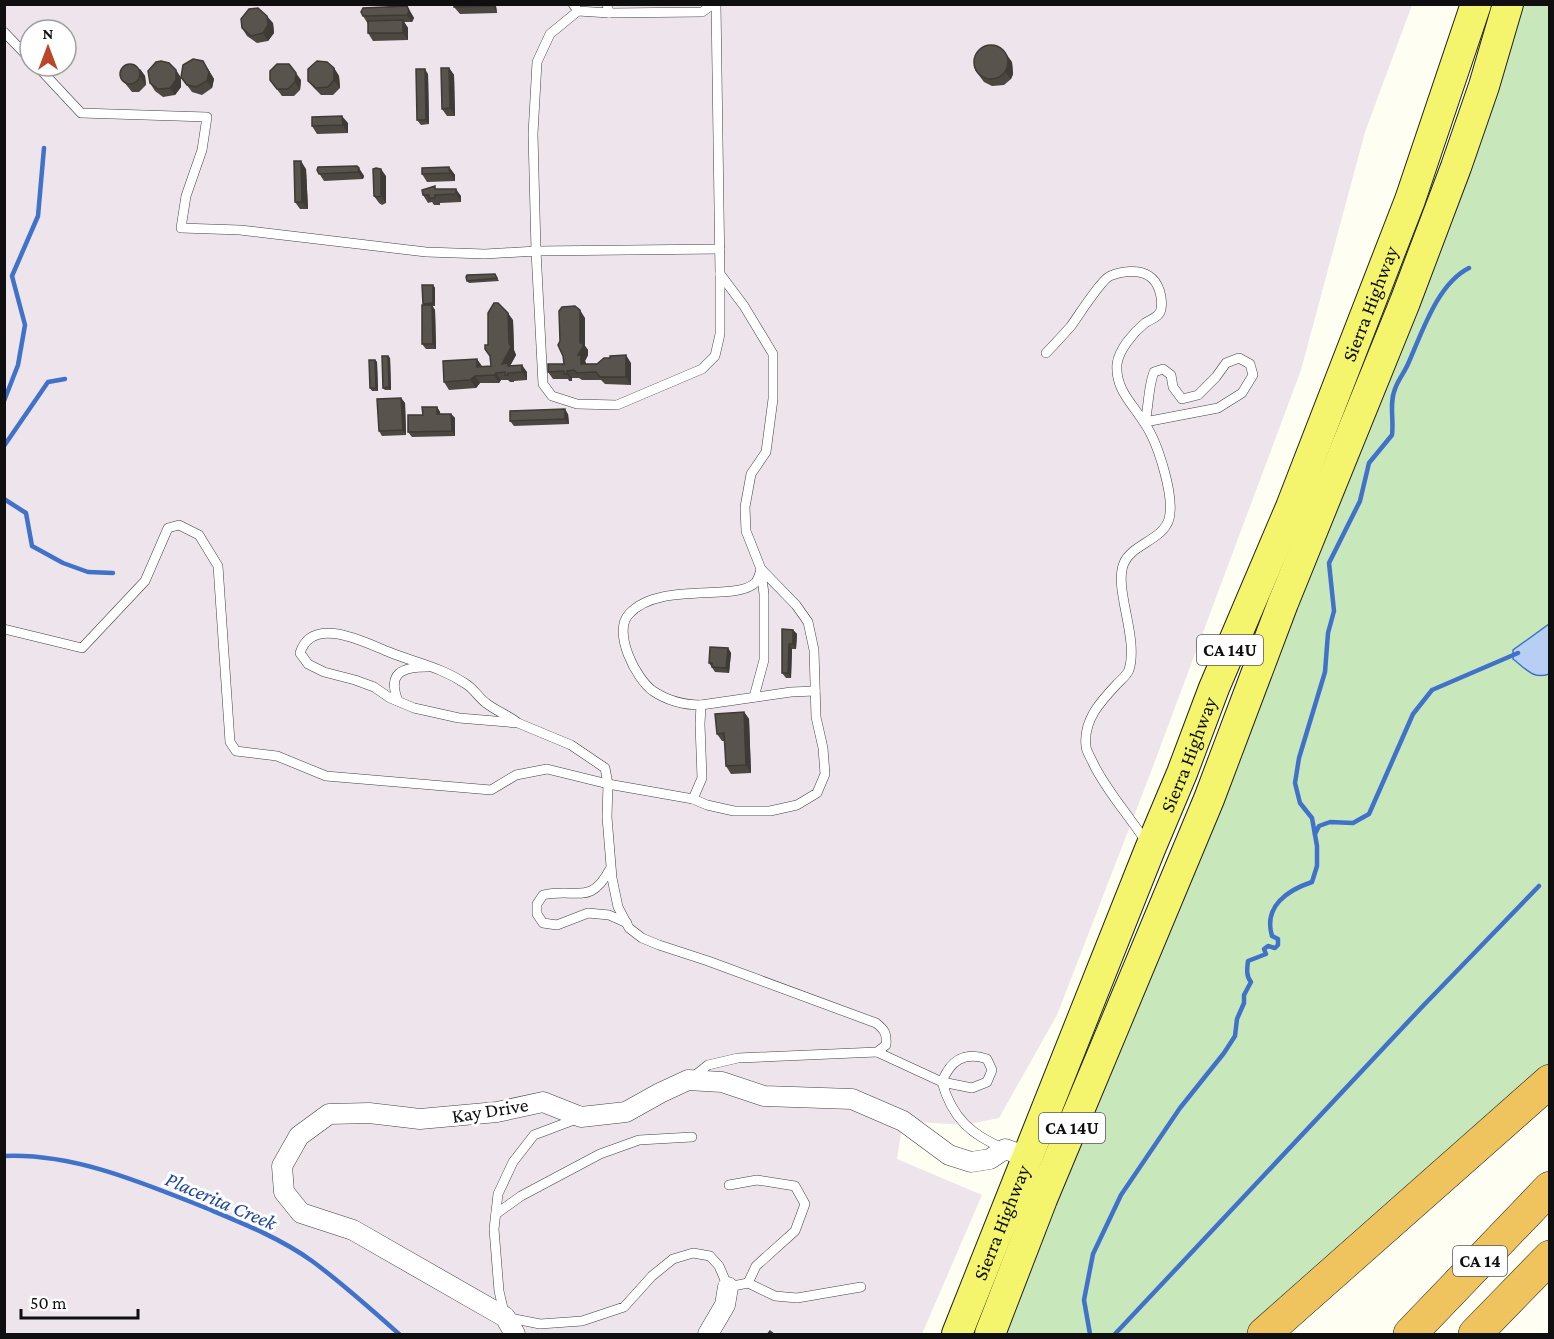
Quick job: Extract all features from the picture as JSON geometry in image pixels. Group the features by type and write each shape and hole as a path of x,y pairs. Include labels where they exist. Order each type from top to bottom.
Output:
{"highway":[{"path":"1264,1335 1550,1081"},
{"name":"CA 14","path":"1410,1335 1550,1188"},
{"path":"1436,1335 1550,1215"},
{"path":"1475,1335 1550,1257"},
{"path":"1501,1335 1550,1284"}],"main road":[{"name":"Sierra Highway","path":"957,1335 1016,1153 1150,849 1214,688 1291,507 1410,200 1476,4"},
{"name":"Sierra Highway","path":"990,1335 1042,1200 1209,800 1283,603 1405,303 1484,86 1508,4"},
{"path":"1150,849 1182,864"}],"street":[{"name":"Kay Drive","path":"505,1317 353,1230 301,1213 284,1192 282,1166 299,1136 329,1114 369,1113 420,1119 497,1112 543,1102 581,1117 626,1112 688,1080 722,1082 764,1096 852,1099 903,1121 950,1155 971,1162 1016,1153"},
{"path":"708,1335 725,1305 728,1287"},
{"path":"505,1317 515,1335"}],"lane":[{"path":"714,4 720,249 720,333 716,356 702,369 617,405 577,404 552,396 543,384 536,251 533,134 537,62 550,34 576,8 702,12 714,4"},
{"path":"4,32 18,47"},
{"path":"48,78 81,113 207,117 202,150 186,196 181,228 240,230 426,252 472,254 720,249"},
{"path":"1046,352 1071,326 1108,276 1134,270 1149,276 1159,287 1161,309 1158,316 1144,324 1127,342 1117,363 1120,384 1129,404 1144,422 1158,446 1169,500 1168,520 1159,534 1125,560 1120,574 1132,648 1128,673 1089,718 1086,747 1098,773 1150,849"},
{"path":"720,274 744,306 773,354 773,399 766,452 751,474 745,507 746,531 761,569 765,594 764,660 754,697"},
{"path":"1239,358 1250,364 1253,375 1242,393 1218,408 1144,422 1150,399 1150,382 1154,372 1163,369 1171,375 1173,387 1182,399 1198,395 1226,363 1239,358"},
{"path":"4,629 82,648 145,580 168,528 179,525 199,535 218,566 230,742 236,751 277,756 326,776 491,790 516,775 547,769 608,784 693,799 707,806 734,811 770,812 797,805 817,793 825,774 823,748 816,717 814,650 808,622 796,605 761,569"},
{"path":"761,569 757,581 746,589 669,595 644,603 628,614 623,626 624,644 632,664 640,678 652,691 675,701 701,705 815,691"},
{"path":"518,723 459,718 414,708 374,687 324,672 308,664 300,653 303,643 314,636 336,633 360,639 390,653 434,667 467,684 486,704 518,723 571,745 605,768 608,784 610,869 618,907 629,928 642,938 659,945 876,1023 885,1030 887,1038 886,1046 877,1052"},
{"path":"398,701 394,691 394,679 401,671 415,667 434,667"},
{"path":"693,799 702,778 701,705"},
{"path":"610,869 596,890 586,894 543,895 537,904 537,914 543,923 557,925 588,913 609,915 627,923"},
{"path":"688,1080 708,1065 738,1058 877,1052 942,1082 972,1088 987,1082 992,1070 987,1059 975,1055 964,1056 946,1072 942,1082 945,1093 956,1114 965,1125 984,1141 1016,1153"},
{"path":"581,1117 534,1135 513,1162 498,1194 494,1229 498,1291 505,1317 540,1324 582,1321 624,1307 652,1276 673,1259 693,1253 710,1256 719,1266 728,1287 748,1283 775,1296 797,1298 861,1287"},
{"path":"496,1214 521,1196 600,1154 639,1140 692,1137"},
{"path":"729,1185 757,1180 795,1186 805,1204 795,1231 756,1266 748,1283"}],"shaded area":[{"path":"5,5 1412,5 1365,132 1301,370 1149,777 1057,1015 999,1118 965,1125 903,1121 897,1159 982,1195 922,1334 5,1334"}],"green space":[{"path":"1520,5 1549,5 1549,1068 1248,1334 1004,1334 1412,320"}],"water":[{"path":"1549,624 1549,674 1534,674 1513,659 1513,650"}],"building":[{"path":"454,4 491,4 491,6 454,7"},
{"path":"407,6 409,11 407,15 363,16 361,12 363,8"},
{"path":"258,8 267,16 268,25 263,33 251,36 242,28 241,19 249,9"},
{"path":"403,20 403,33 368,33 368,21"},
{"path":"991,45 1003,50 1008,62 1003,74 991,79 979,74 974,62 979,50"},
{"path":"193,59 203,61 209,72 207,81 196,87 187,85 181,77 183,65"},
{"path":"317,61 327,62 334,68 334,80 328,87 316,88 308,81 308,69"},
{"path":"156,62 169,63 176,70 176,80 170,88 158,89 150,83 148,71"},
{"path":"126,64 134,64 140,70 140,78 134,84 126,84 120,78 120,70"},
{"path":"277,64 289,64 296,73 295,82 288,89 277,89 270,80 270,71"},
{"path":"441,68 449,68 450,108 442,109"},
{"path":"416,69 425,69 426,120 417,120"},
{"path":"342,116 343,125 312,126 312,117"},
{"path":"294,161 301,161 302,202 295,202"},
{"path":"357,166 358,172 319,174 317,170 318,167"},
{"path":"449,167 450,173 422,174 422,168"},
{"path":"373,169 381,169 381,196 377,197 374,196"},
{"path":"435,186 435,189 456,189 456,194 435,195 435,198 423,195 422,190"},
{"path":"495,274 497,278 467,281 466,277 467,275"},
{"path":"422,285 433,285 433,303 423,304"},
{"path":"494,303 498,303 508,313 511,347 502,364 522,365 522,372 508,373 508,375 505,375 505,372 496,373 475,376 470,380 444,382 443,361 477,359 477,367 491,366 485,345 488,345 488,313"},
{"path":"422,305 432,305 433,344 422,344"},
{"path":"575,306 580,310 580,343 583,343 583,347 578,355 581,355 581,364 597,364 610,356 626,355 626,377 600,377 596,372 577,373 574,370 567,371 567,374 564,374 564,371 548,372 548,364 564,364 558,345 560,341 559,311 562,307"},
{"path":"382,356 388,356 389,387 383,388"},
{"path":"369,360 375,360 376,388 370,388"},
{"path":"401,398 403,430 379,431 377,399"},
{"path":"422,407 437,407 437,414 451,414 452,431 408,432 408,415 423,415"},
{"path":"565,409 565,419 510,421 510,411"},
{"path":"782,629 793,630 793,644 789,644 788,673 782,673"},
{"path":"710,647 728,648 726,668 712,667 712,663 709,663"},
{"path":"744,712 746,765 726,766 724,733 717,734 715,714"}],"waterway":[{"path":"4,401 18,365 25,325 12,276 38,216 44,148"},
{"path":"1090,1334 1084,1300 1093,1254 1121,1195 1180,1108 1235,1036 1244,995 1251,982 1247,970 1248,961 1266,954 1264,949 1268,946 1275,948 1278,945 1278,939 1272,936 1270,925 1274,908 1286,895 1312,882 1317,866 1317,846 1312,818 1300,803 1295,783 1299,758 1325,672 1328,633 1334,611 1329,563 1360,501 1369,463 1392,435 1393,394 1425,324 1448,285 1469,268"},
{"path":"4,446 48,382 65,379"},
{"path":"4,499 26,513 32,546 63,563 88,572 113,573"},
{"path":"1315,834 1319,826 1330,822 1353,823 1369,814 1413,714 1432,690 1518,653"},
{"path":"1115,1334 1421,1008 1539,886"},
{"name":"Placerita Creek","path":"4,1156 56,1159 108,1171 247,1225 287,1245 312,1261 399,1334"}]}
